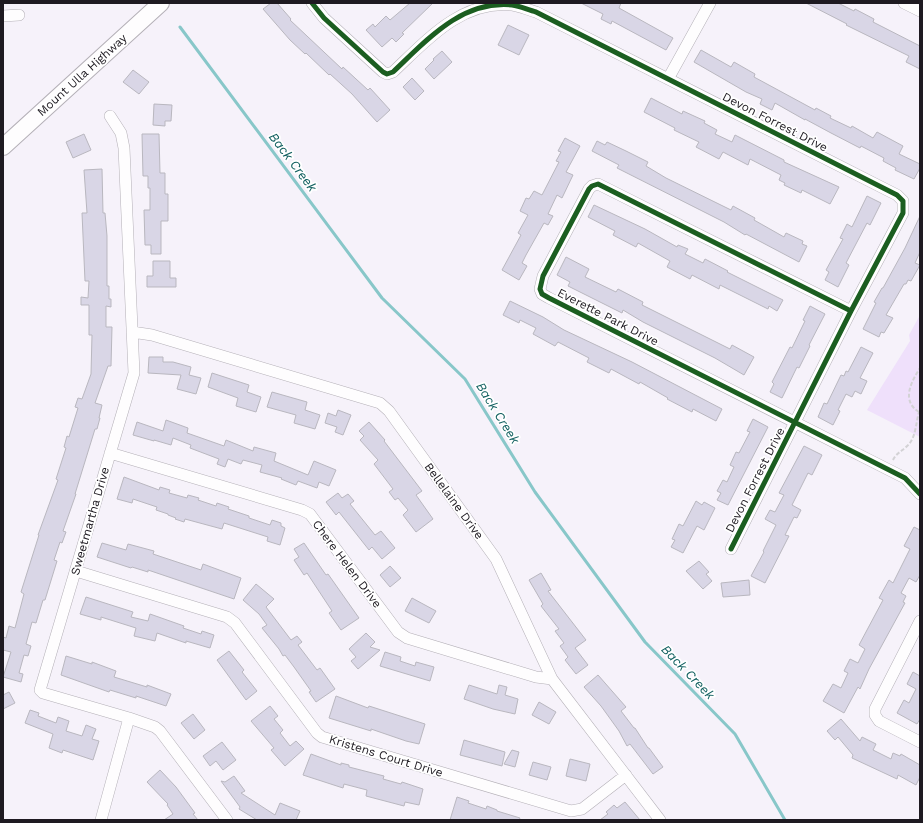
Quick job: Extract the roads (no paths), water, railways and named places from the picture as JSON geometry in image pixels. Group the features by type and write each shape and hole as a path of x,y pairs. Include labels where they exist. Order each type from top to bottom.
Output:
{"main road":[{"name":"Mount Ulla Highway","path":"3,147 161,3"}],"street":[{"name":"Devon Forrest Drive","path":"312,3 324,18 387,74 394,72 448,21 474,8 492,4 512,5 536,12 897,195 903,201 903,212 851,311 731,550"},
{"path":"668,79 710,3"},
{"path":"904,3 920,11"},
{"path":"3,16 19,15"},
{"name":"Sweetmartha Drive","path":"110,116 121,133 124,148 134,373 40,690 43,693 129,718 160,730 227,820"},
{"name":"Everette Park Drive","path":"851,311 598,184 589,189 543,276 540,289 542,294 549,298 905,478 920,494"},
{"name":"Bellelaine Drive","path":"132,332 152,335 380,403 389,411 496,559 552,679 660,820"},
{"name":"Chere Helen Drive","path":"110,453 302,510 310,514 398,632 407,638 536,677 552,679"},
{"name":"Kristens Court Drive","path":"76,571 227,617 236,623 317,733 322,737 571,811 582,809 626,775"},
{"path":"920,621 875,709 875,715 879,721 920,742"},
{"path":"101,820 129,718"}],"waterway":[{"name":"Back Creek","path":"180,27 382,298 465,379 535,492 645,642 735,734 785,820"}]}
